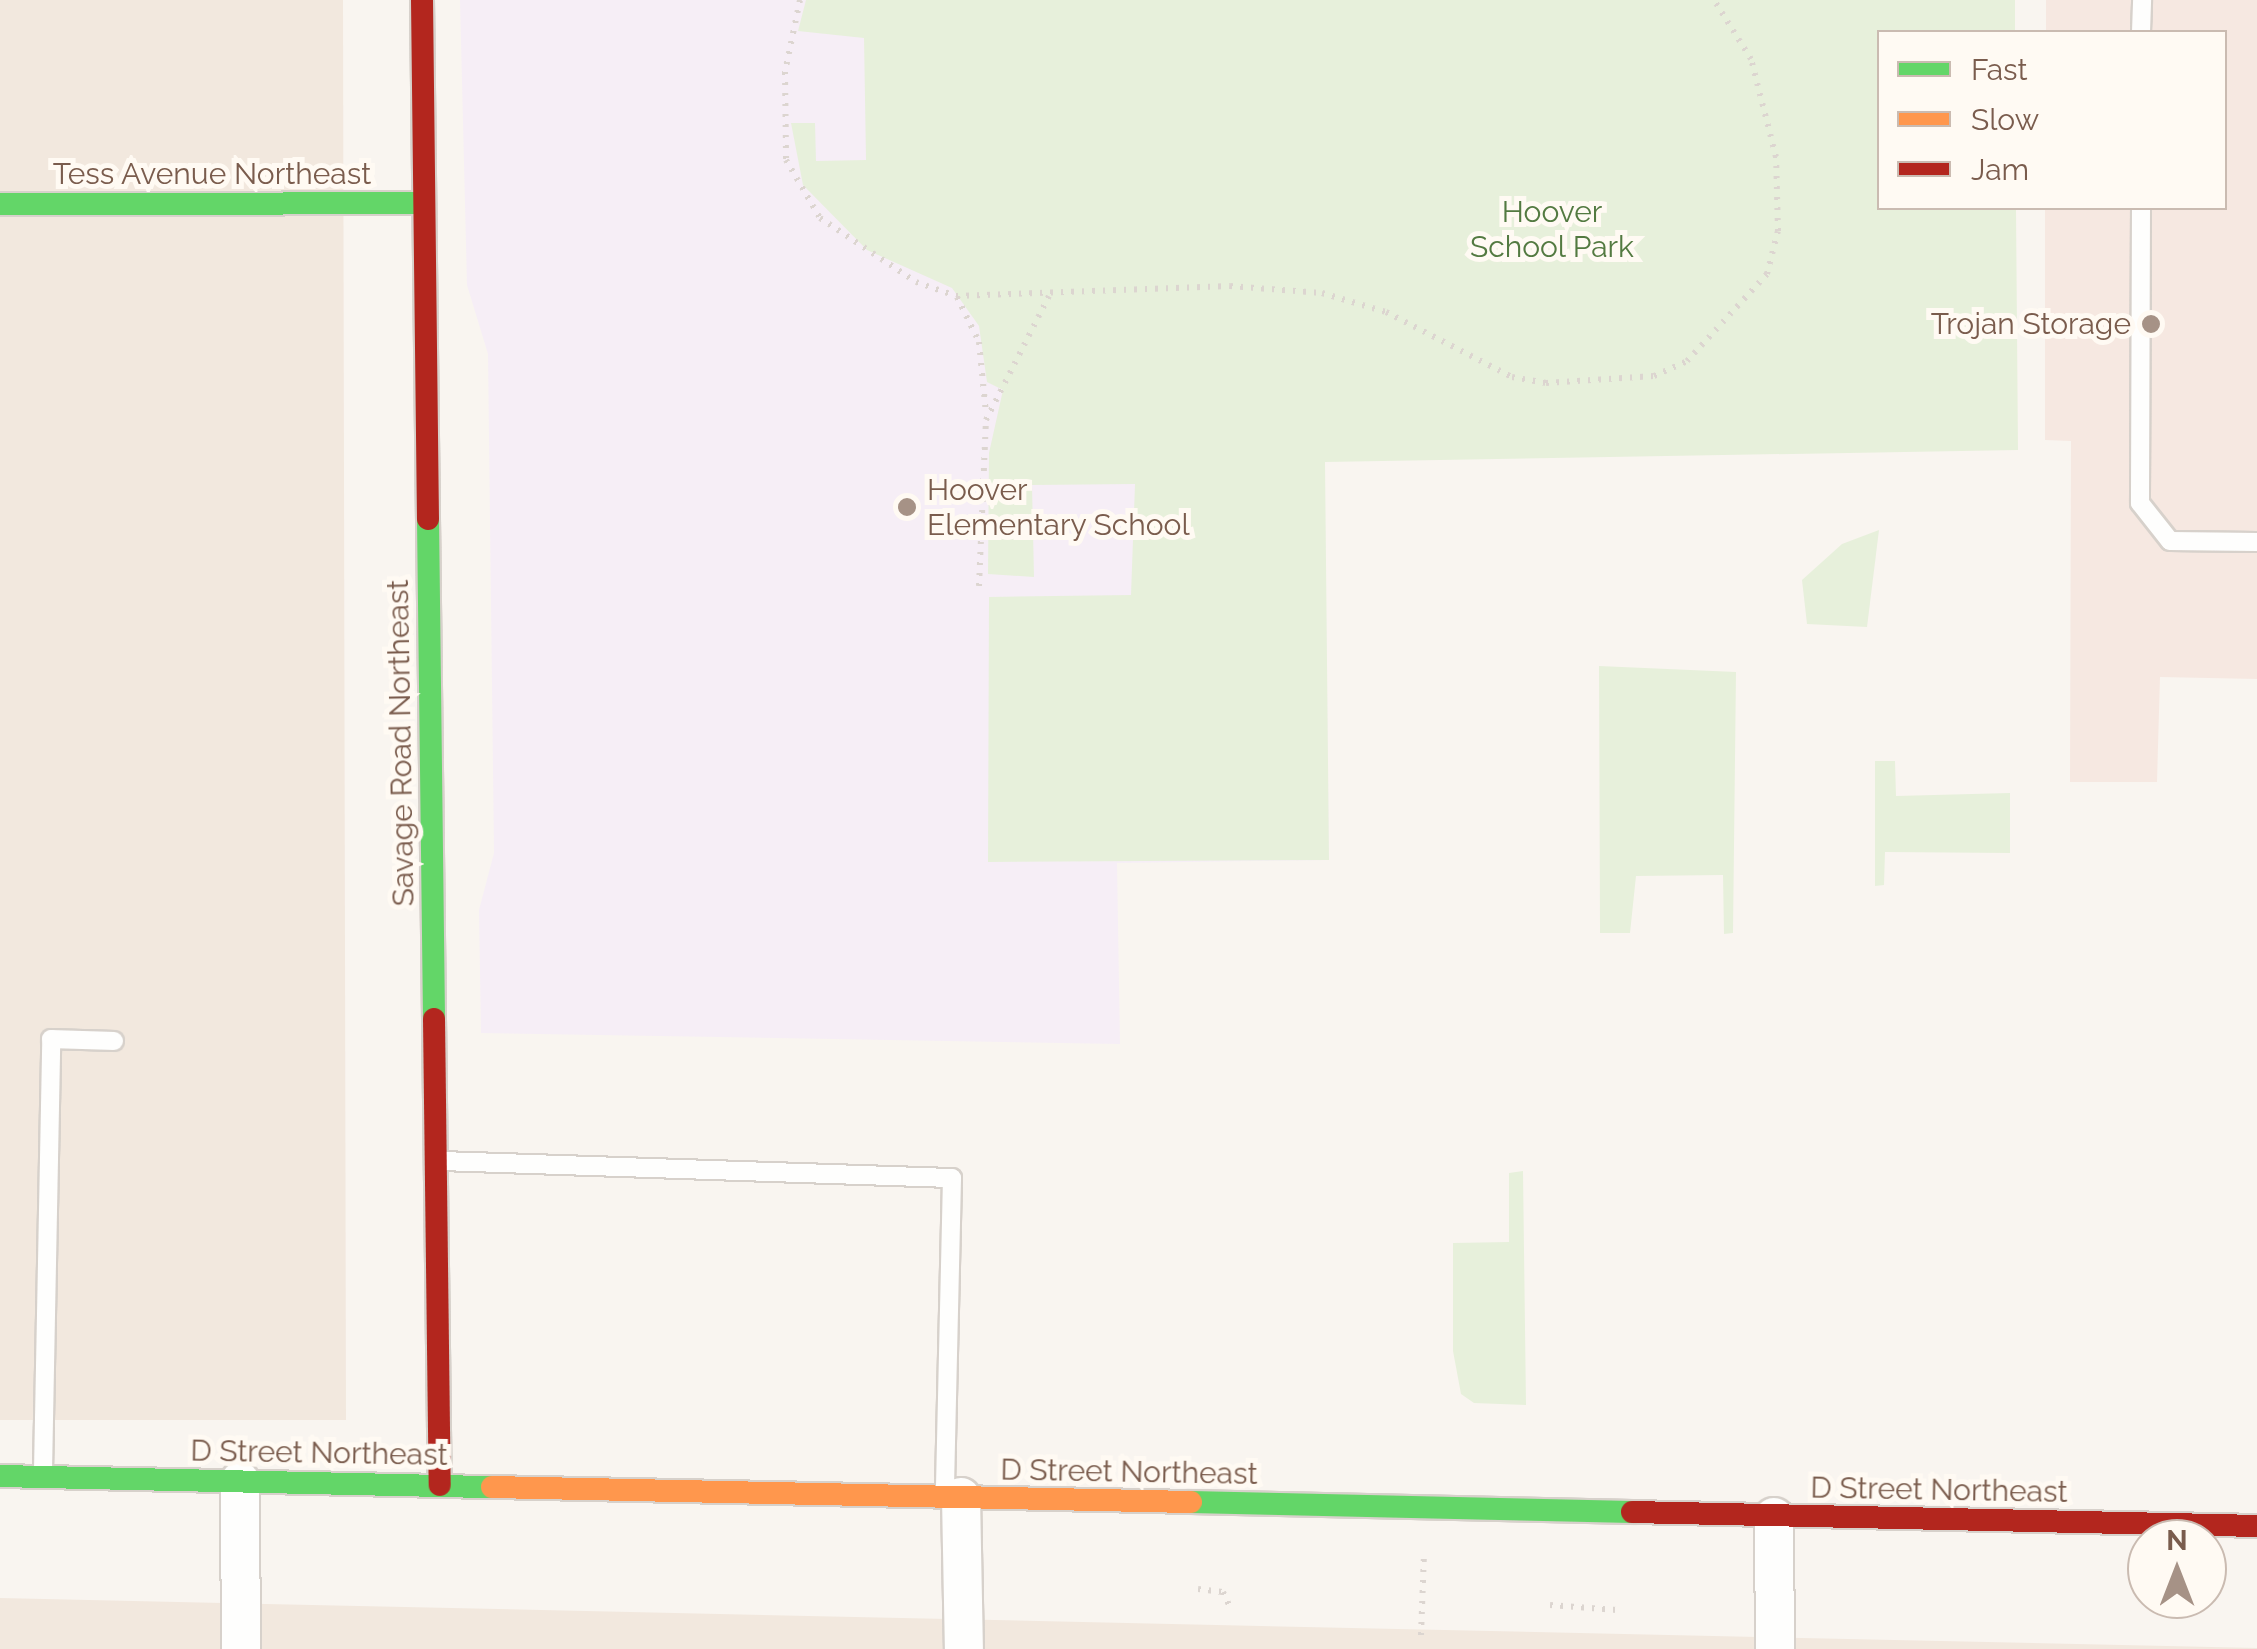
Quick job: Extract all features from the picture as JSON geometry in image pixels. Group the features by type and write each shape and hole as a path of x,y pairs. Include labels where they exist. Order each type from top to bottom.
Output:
{"street":[{"name":"Savage Road Northeast","path":"422,0 440,1485"},
{"name":"Tess Avenue Northeast","path":"0,204 424,203"},
{"name":"D Street Northeast","path":"0,1476 2257,1526"},
{"path":"240,1481 241,1649"},
{"path":"952,1497 964,1649"},
{"path":"1774,1517 1775,1649"}],"lane":[{"path":"2142,0 2142,30"},
{"path":"2141,210 2140,502 2170,542 2257,542"},
{"path":"43,1477 51,1039 114,1041"},
{"path":"436,1161 952,1178 952,1497"}],"path":[{"path":"800,0 783,114 800,190 865,253 956,296 1230,286 1322,292 1386,312 1512,377 1546,383 1654,376 1711,343 1767,274 1780,191 1750,59 1714,0"},
{"path":"986,420 1049,295"},
{"path":"956,296 979,342 986,420 980,586"},
{"path":"1421,1635 1425,1548"},
{"path":"1198,1589 1224,1592 1230,1607"},
{"path":"1550,1605 1616,1610"}],"shaded area":[{"path":"0,0 343,0 346,1420 0,1420"},
{"name":"Hoover Elementary School","path":"460,0 1319,0 1329,860 1117,863 1120,1044 481,1033 479,910 494,853 488,354 467,285"},
{"name":"Trojan Storage","path":"2046,0 2257,0 2257,679 2160,677 2157,782 2070,782 2071,441 2045,440 2045,210 2227,210 2227,30 2046,30"},
{"path":"0,1598 2257,1648 2257,1649 0,1649"}],"green space":[{"name":"Hoover School Park","path":"806,0 2015,0 2015,30 1877,30 1877,210 2016,210 2018,450 1325,462 1329,860 988,862 989,597 1131,595 1135,484 1032,485 1034,577 988,574 989,453 1003,390 987,382 979,326 952,288 867,250 803,185 791,123 815,123 816,161 866,160 864,38 798,31"},
{"path":"1879,530 1867,627 1807,624 1802,580 1842,544"},
{"path":"1599,666 1736,672 1733,933 1724,934 1723,875 1636,876 1630,933 1600,933"},
{"path":"1875,761 1895,761 1896,796 2010,793 2010,853 1885,852 1884,885 1875,886"},
{"path":"1523,1171 1526,1405 1474,1403 1461,1394 1453,1351 1453,1243 1509,1242 1509,1173"}],"traffic: fast":[{"path":"0,204 424,203"},
{"path":"428,519 434,1019"},
{"path":"0,1476 492,1487"},
{"path":"1191,1502 1632,1512"}],"traffic: slow":[{"path":"492,1487 1191,1502"}],"traffic: jam":[{"path":"422,0 428,519"},
{"path":"434,1019 440,1485"},
{"path":"1632,1512 2257,1526"}],"place":[{"name":"Trojan Storage","path":"2151,324"},
{"name":"Hoover Elementary School","path":"907,507"}]}
